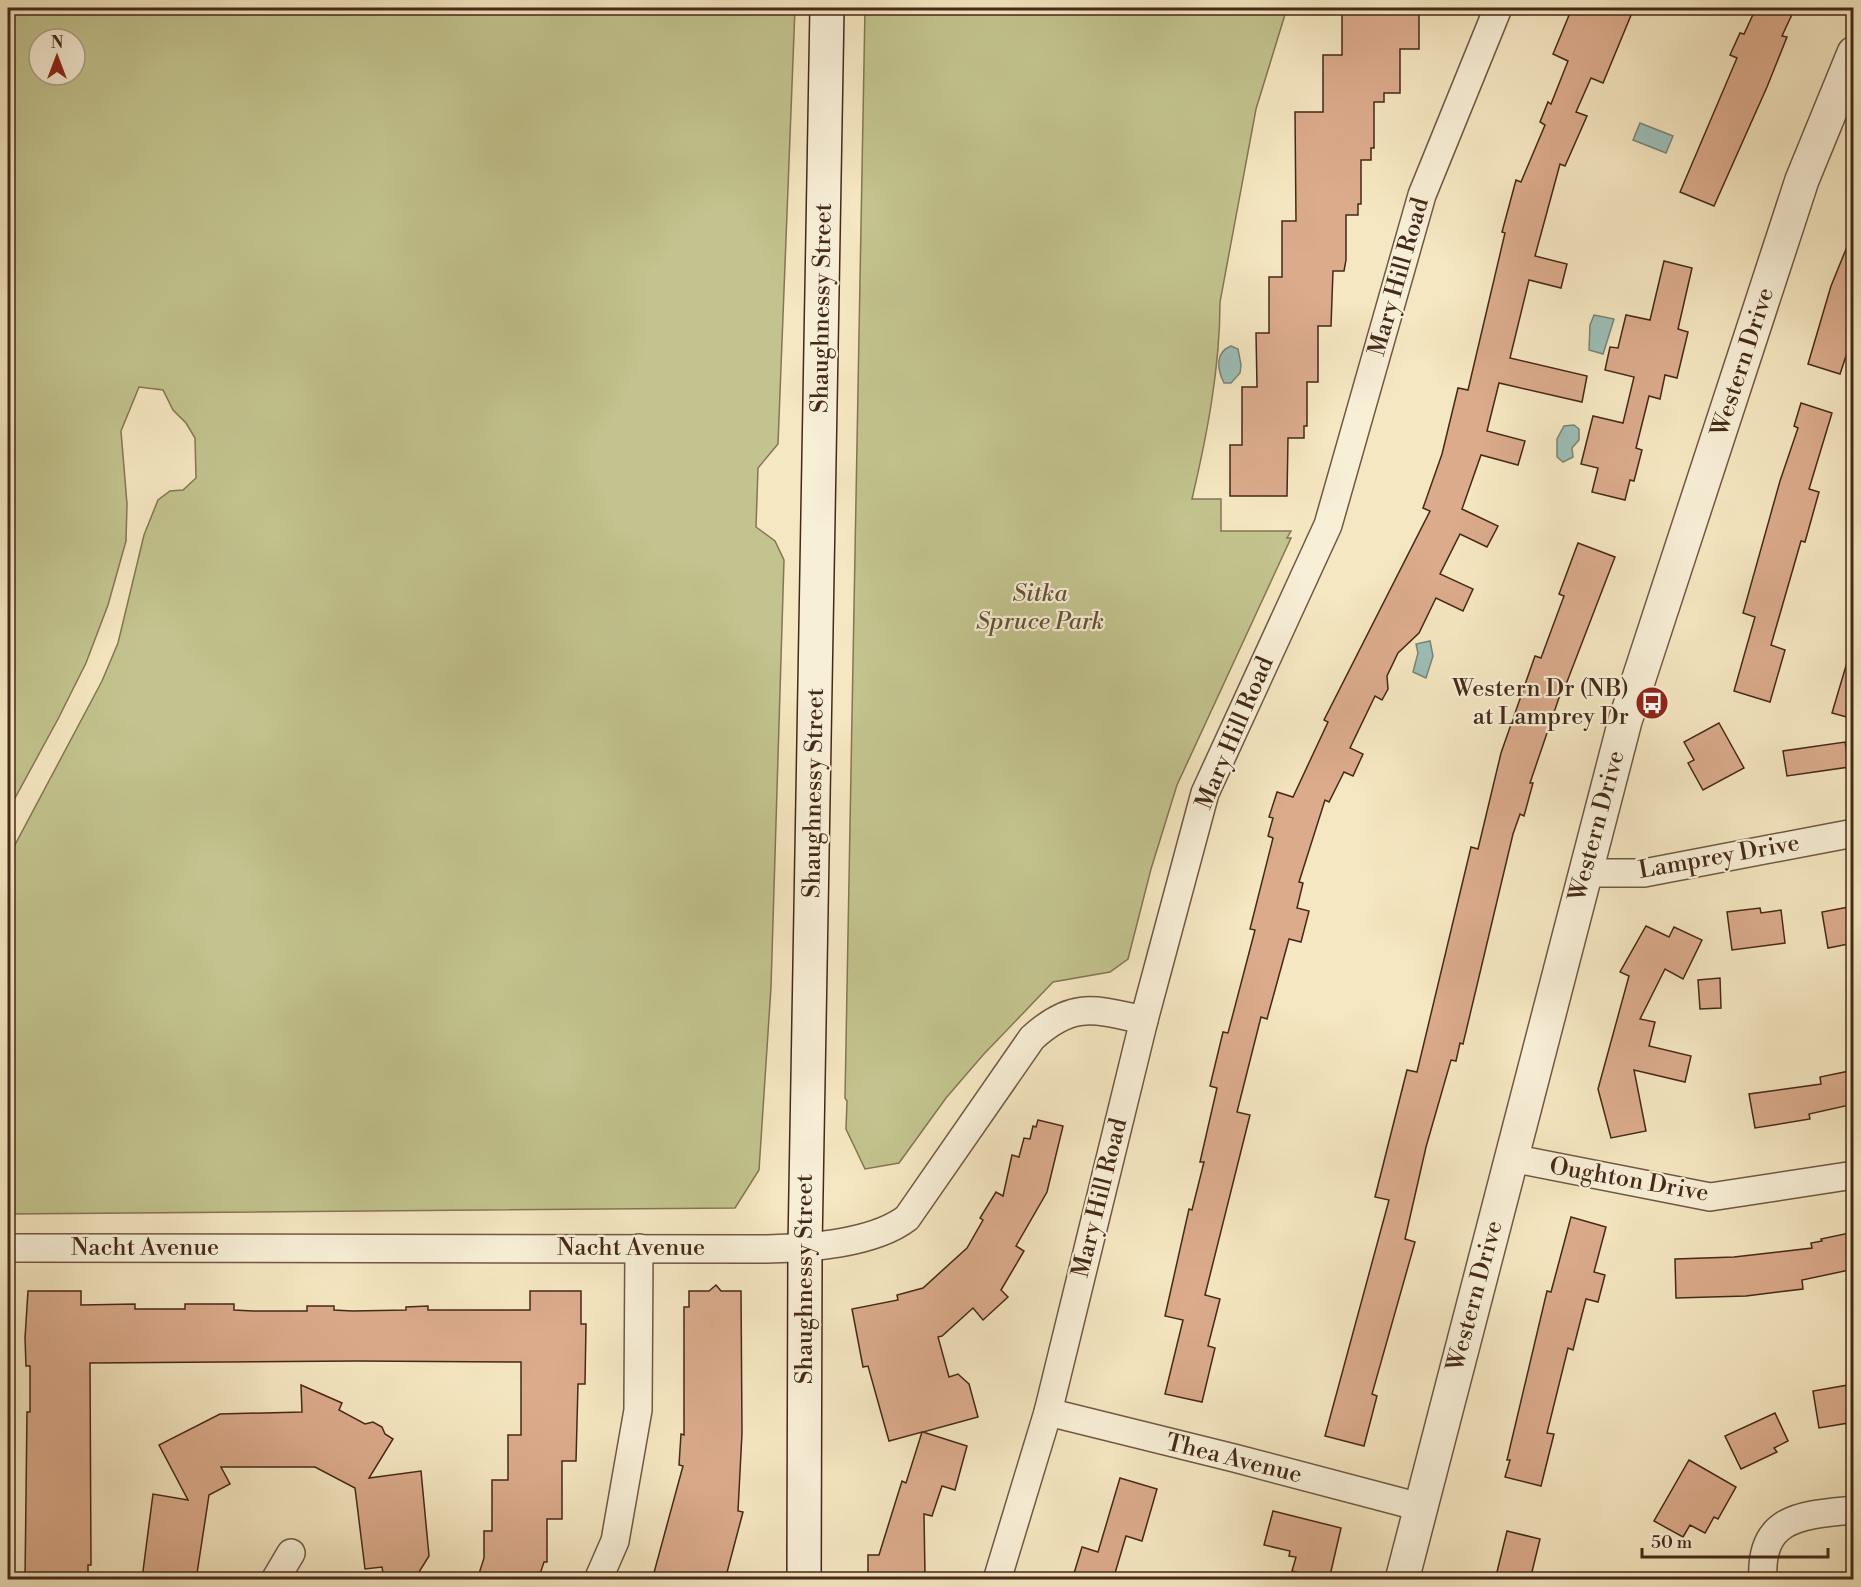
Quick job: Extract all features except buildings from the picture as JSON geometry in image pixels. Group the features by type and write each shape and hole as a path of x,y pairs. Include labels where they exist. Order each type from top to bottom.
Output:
{"street":[{"name":"Shaughnessy Street","path":"804,1580 805,1248 827,8"},
{"name":"Mary Hill Road","path":"997,1580 1048,1412 1144,1020 1205,793 1328,525 1422,195 1498,8"},
{"name":"Western Drive","path":"1402,1580 1625,721 1802,180 1854,53"},
{"name":"Lamprey Drive","path":"1584,873 1644,873 1854,833"},
{"name":"Nacht Avenue","path":"8,1248 805,1248 885,1232 907,1218 1032,1038 1049,1022 1067,1012 1083,1009 1099,1010 1144,1020"},
{"name":"Oughton Drive","path":"1511,1158 1710,1197 1854,1175"},
{"path":"598,1580 615,1541 638,1410 639,1248"},
{"name":"Thea Avenue","path":"1048,1412 1420,1508"},
{"path":"1763,1580 1766,1548 1770,1536 1778,1528 1801,1516 1854,1510"},
{"path":"275,1580 291,1553"}],"green space":[{"path":"8,8 307,8 313,13 327,8 795,8 778,444 758,468 756,527 775,541 784,560 771,987 759,1170 735,1208 8,1214 8,858 102,681 118,643 144,535 158,500 170,491 183,490 196,478 195,438 186,423 173,410 163,390 139,387 121,431 127,504 126,541 108,605 86,663 8,811"},
{"name":"Sitka Spruce Park","path":"865,8 1287,8 1256,109 1220,302 1218,352 1212,401 1192,499 1221,499 1221,531 1291,531 1287,538 1291,538 1177,785 1151,869 1128,959 1110,972 1053,982 983,1055 946,1098 899,1163 865,1169 846,1129 847,1101 845,1098"}],"water":[{"path":"1640,123 1673,136 1666,153 1633,140"},
{"path":"1594,315 1614,319 1603,354 1589,350 1590,325"},
{"path":"1231,346 1238,349 1240,373 1231,383 1224,383 1219,362 1222,352"},
{"path":"1574,425 1579,429 1579,440 1572,448 1573,457 1563,462 1557,457 1557,439 1564,426"},
{"path":"1430,641 1433,656 1426,678 1413,672 1418,653 1416,644"}],"place":[{"name":"Western Dr (NB) at Lamprey Dr","path":"1652,703"}]}
